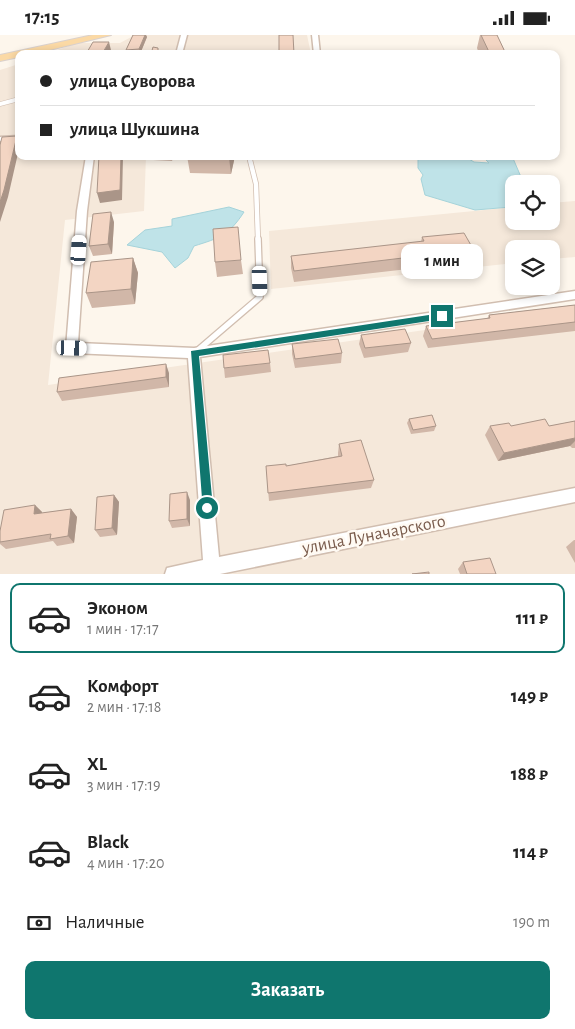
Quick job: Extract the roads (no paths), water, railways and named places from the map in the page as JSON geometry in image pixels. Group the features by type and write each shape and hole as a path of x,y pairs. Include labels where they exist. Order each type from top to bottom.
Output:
{"main road":[{"path":"27,50 41,45 47,35"},
{"path":"31,50 106,35"},
{"path":"0,54 15,53"},
{"path":"0,58 15,54"}],"street":[{"path":"180,50 184,35"},
{"path":"315,35 317,50"},
{"path":"0,139 15,137"},
{"path":"89,160 82,211 72,348 194,353 575,295"},
{"path":"194,353 212,570"},
{"name":"улица Луначарского","path":"173,574 212,570 575,495"}],"lane":[{"path":"0,104 15,100"},
{"path":"194,353 260,297 256,184 250,160"}],"water":[{"path":"418,160 471,160 489,163 486,160 514,160 520,175 505,175 505,208 475,210 425,195 421,179 423,175 418,168"},
{"path":"229,207 244,212 234,226 223,235 211,241 194,246 188,258 175,268 162,252 127,245 145,230 172,226 172,219"}]}
